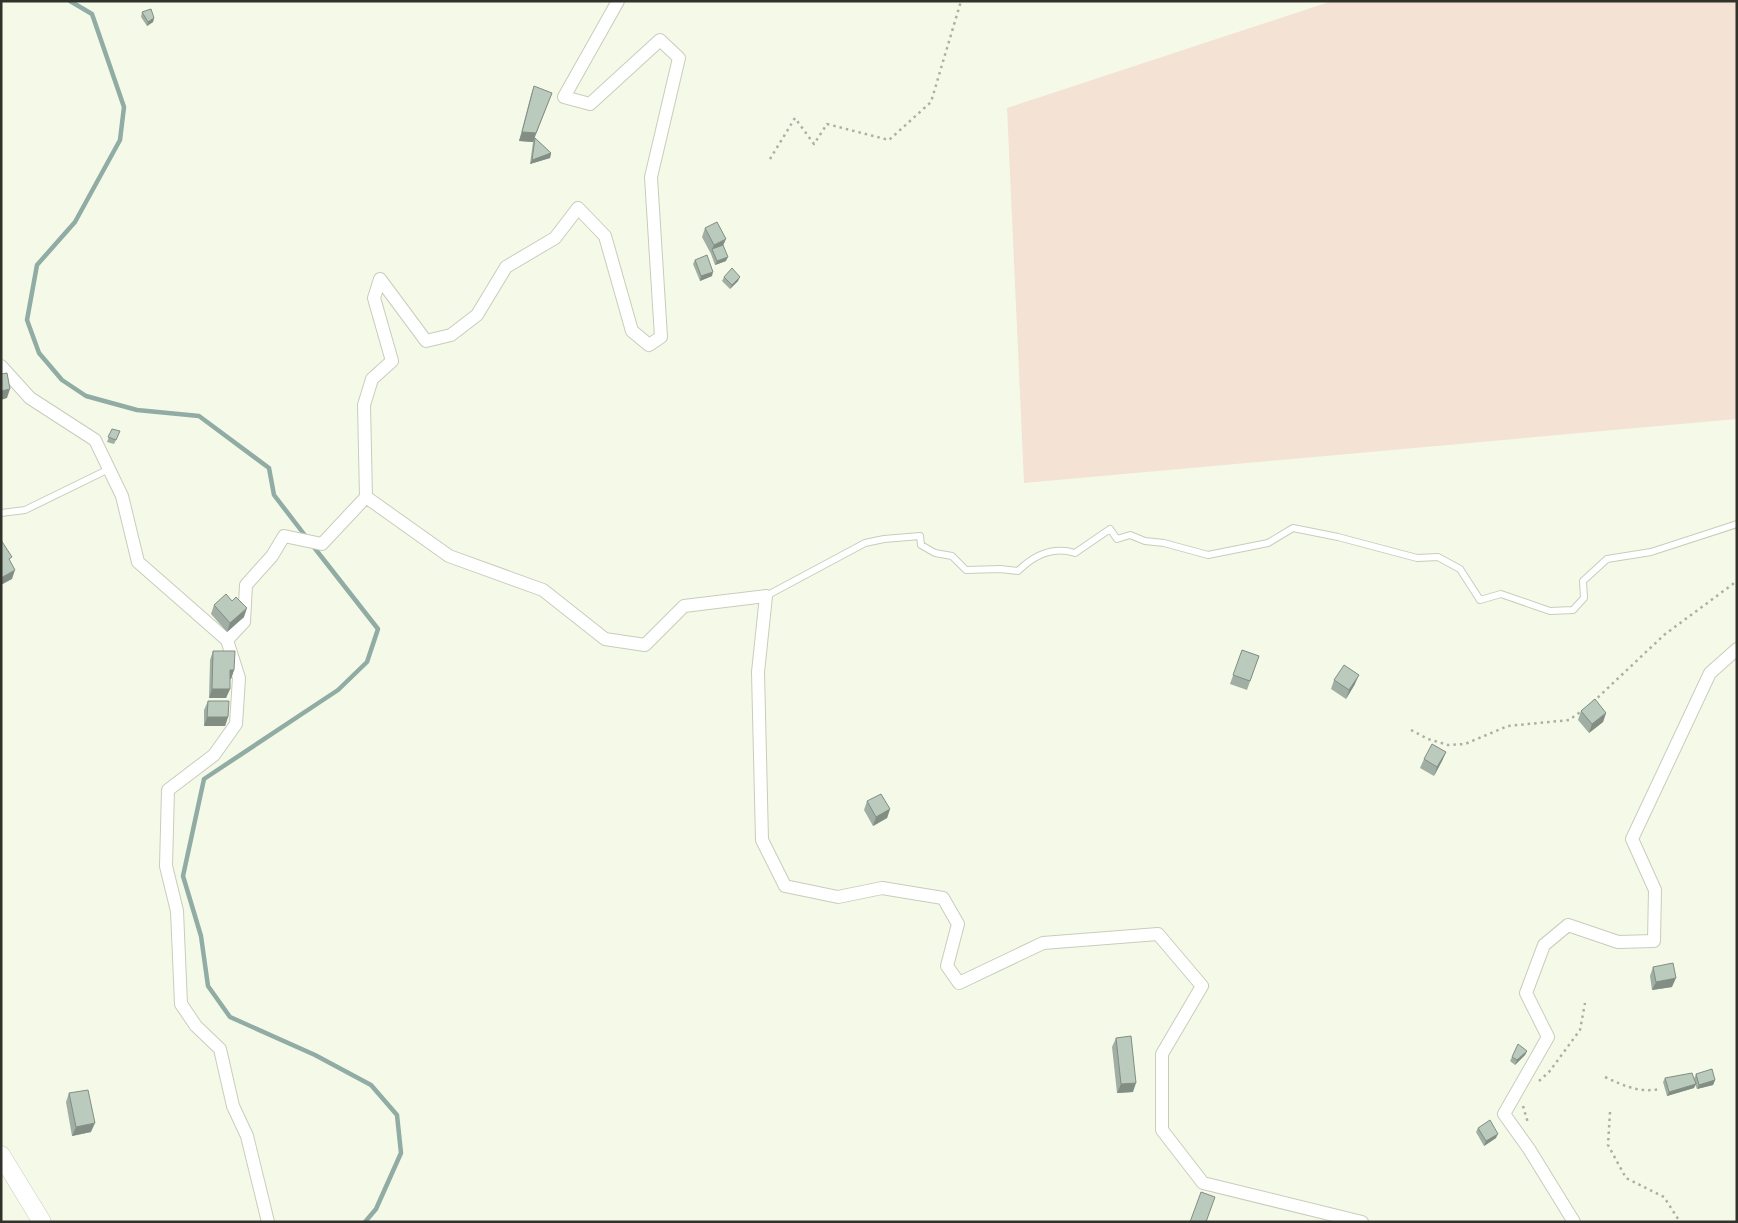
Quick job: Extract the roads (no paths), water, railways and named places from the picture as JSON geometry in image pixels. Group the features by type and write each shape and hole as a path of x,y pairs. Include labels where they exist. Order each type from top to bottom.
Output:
{"main road":[{"path":"1,1155 42,1222"}],"street":[{"path":"227,640 244,622 246,585 272,556 284,536 322,544 366,498 364,405 372,379 392,361 374,298 380,279 426,341 451,335 476,315 506,267 555,238 578,208 605,236 632,331 650,345 661,337 651,177 679,58 660,40 590,104 564,97 618,1"},
{"path":"1,366 30,398 95,440 122,496 138,562 227,640 239,678 236,724 214,755 168,790 166,866 177,911 181,1004 196,1026 220,1049 233,1106 247,1136 268,1222"},
{"path":"366,498 449,556 543,590 605,639 645,645 684,606 766,596 758,672 762,840 785,886 838,898 882,888 943,898 958,924 947,966 959,983 1043,943 1158,934 1202,986 1162,1054 1162,1130 1203,1183 1362,1222"},
{"path":"1574,1222 1529,1149 1504,1114 1548,1037 1526,993 1544,945 1568,925 1618,942 1654,941 1655,890 1632,839 1710,672 1737,649"}],"lane":[{"path":"1,513 25,510 109,470"},
{"path":"766,596 865,543 884,539 920,536 920,545 935,553 952,556 966,570 1018,571 1031,558 1061,548 1075,553 1110,529 1117,539 1130,535 1145,541 1164,543 1208,555 1268,544 1293,528 1338,536 1417,558 1438,557 1460,569 1480,600 1501,594 1550,611 1573,610 1584,598 1583,581 1607,558 1650,552 1737,524"}],"waterway":[{"path":"70,1 92,14 124,107 120,140 75,222 37,265 27,320 39,353 62,380 86,396 137,410 199,416 269,468 274,495 307,538"},
{"path":"313,546 378,629 367,662 338,690 204,779 183,876 201,936 208,986 230,1017 315,1055 371,1085 397,1115 401,1153 376,1209 365,1222"}]}
